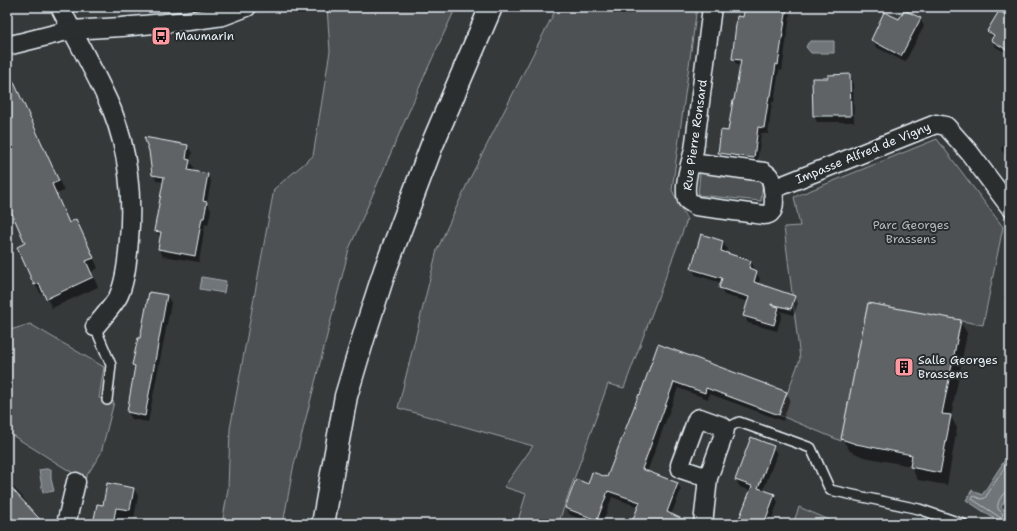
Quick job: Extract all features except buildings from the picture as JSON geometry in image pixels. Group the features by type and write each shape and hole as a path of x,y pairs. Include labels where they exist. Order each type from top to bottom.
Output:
{"main road":[{"path":"323,524 346,396 385,270 432,145 491,7"},
{"path":"385,270 502,7"}],"street":[{"path":"60,7 100,84 112,112 122,143 129,181 131,220 127,261 119,296 95,327"},
{"path":"7,46 71,30 121,28 188,22 223,16 247,7"},
{"name":"Rue Pierre Ronsard","path":"712,7 694,150 686,194 687,200 696,206 764,216 773,210 773,189"},
{"name":"Impasse Alfred de Vigny","path":"773,189 936,124 942,124 946,126 969,152 1010,207"},
{"path":"691,162 764,172 769,175 772,181 773,189"},
{"path":"703,524 708,478 724,434 724,429 722,426 700,418 697,419 680,465 681,469 708,478"},
{"path":"66,524 76,482"}],"lane":[{"path":"95,327 111,365 107,400"},
{"path":"724,429 739,422 811,448 830,490 919,509 963,524"}],"green space":[{"path":"327,7 456,7 349,249 293,469 283,524 222,524 228,489 230,429 274,189 313,156 330,51"},
{"path":"557,7 697,7 672,190 687,220 624,388 608,384 558,524 517,524 526,494 504,487 533,446 398,408 437,250 467,184"},
{"name":"Parc Georges Brassens","path":"937,139 1003,227 983,325 868,303 841,441 779,415 800,359 784,227 800,226 794,197"},
{"path":"700,173 763,180 761,201 698,195"},
{"path":"30,324 104,367 99,398 114,402 101,453 84,480 7,432 7,331"},
{"path":"799,507 839,524 793,524"}],"water":[{"path":"811,41 834,41 834,53 811,53 806,47"},
{"path":"202,277 226,281 224,293 200,289"},
{"path":"1010,452 1010,492 1001,507 1009,513 1002,524 966,500 972,490 982,495"},
{"path":"51,469 51,479 54,491 43,493 39,470"}],"place":[{"name":"Maumarin","path":"161,36"},
{"name":"Salle Georges Brassens","path":"904,367"}]}
